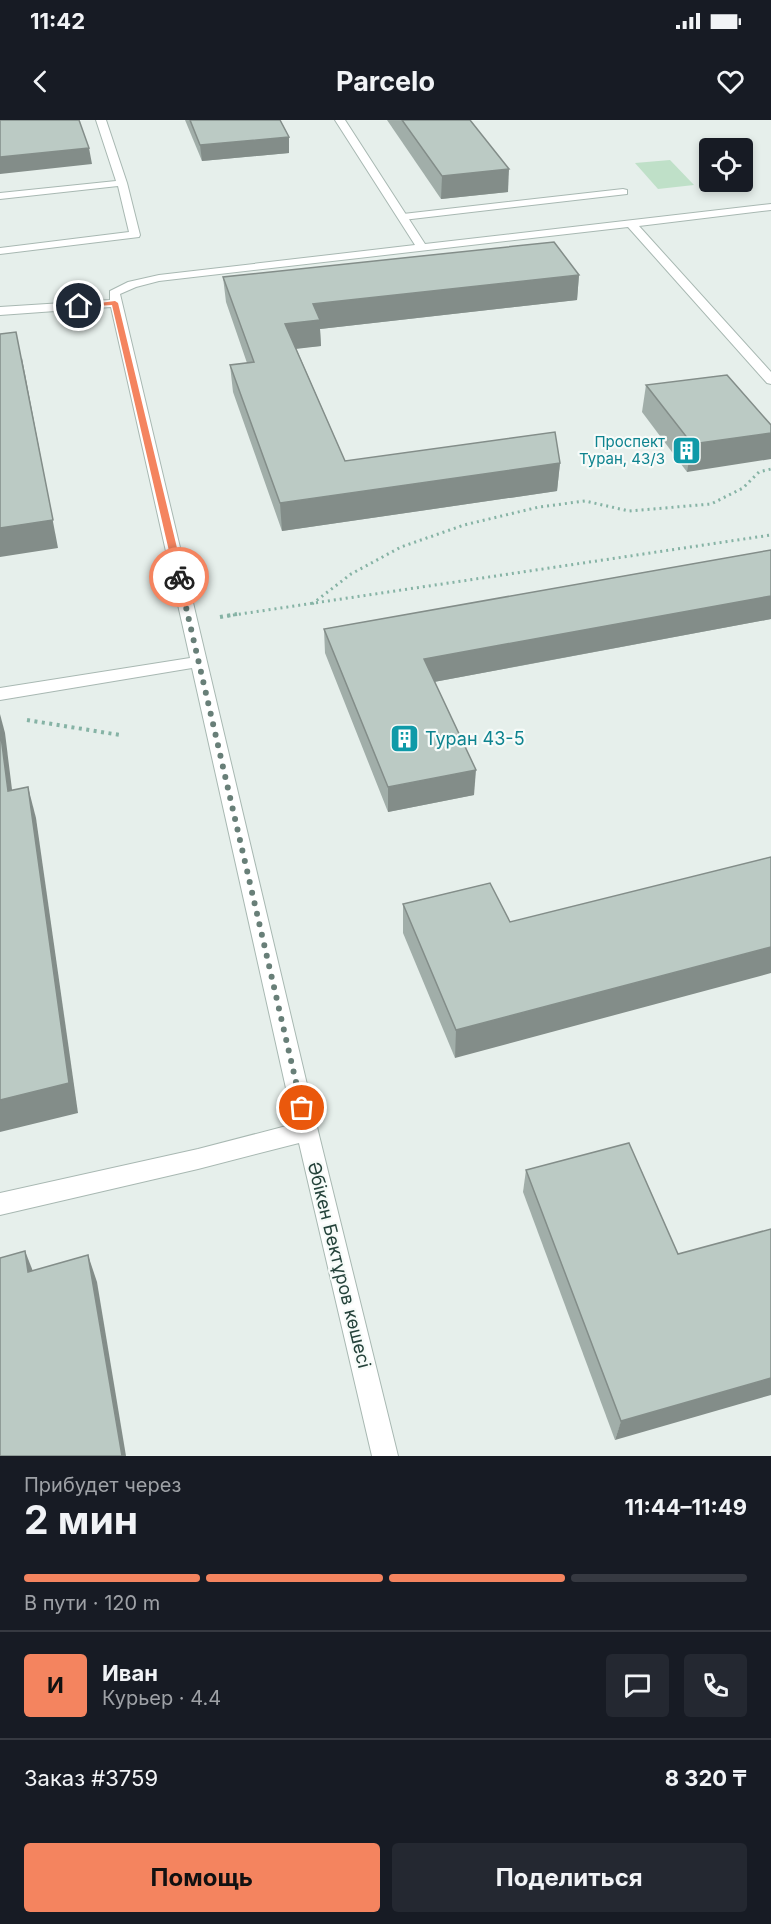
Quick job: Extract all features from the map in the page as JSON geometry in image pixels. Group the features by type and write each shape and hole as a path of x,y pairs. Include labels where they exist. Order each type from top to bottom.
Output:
{"street":[{"path":"0,251 135,235 122,183 101,120"},
{"path":"340,120 422,247"},
{"path":"0,196 122,183"},
{"path":"403,217 623,192"},
{"path":"0,311 115,303 114,293 132,285 159,278 771,207"},
{"path":"630,222 771,380"},
{"name":"Әбікен Бектұров көшесі","path":"115,303 307,1131 385,1456"},
{"path":"0,694 199,662"},
{"path":"0,1204 198,1159 307,1131"}],"path":[{"path":"311,604 351,574 401,547 464,525 539,507 585,501 629,511 711,504 743,488 759,472 771,469"},
{"path":"190,621 771,535"},
{"path":"21,719 120,735"}],"green space":[{"path":"670,160 694,185 658,189 635,163"}],"building":[{"path":"0,120 79,120 89,148 0,157"},
{"path":"190,120 280,120 289,137 200,145"},
{"path":"402,120 470,120 509,169 442,176"},
{"path":"554,242 579,275 313,304 320,320 285,324 345,461 555,432 560,463 280,503 230,365 254,362 223,277"},
{"path":"16,332 53,520 0,528 0,334"},
{"path":"727,375 771,425 771,433 692,444 646,385"},
{"name":"Туран 43-5","path":"771,550 771,596 424,659 476,770 388,787 324,629"},
{"path":"0,729 8,791 28,787 69,1083 0,1100"},
{"path":"771,857 771,947 456,1030 403,904 490,883 510,922"},
{"path":"629,1143 678,1254 771,1229 771,1378 621,1421 526,1170"},
{"path":"25,1251 28,1272 88,1255 122,1456 0,1456 0,1258"}],"way so far":[{"path":"179,577 302,1108"}],"place":[{"name":"Проспект Туран, 43/3","path":"686,451"},
{"name":"Туран 43-5","path":"404,739"}],"route":[{"path":"79,306 115,303 179,577"}]}
